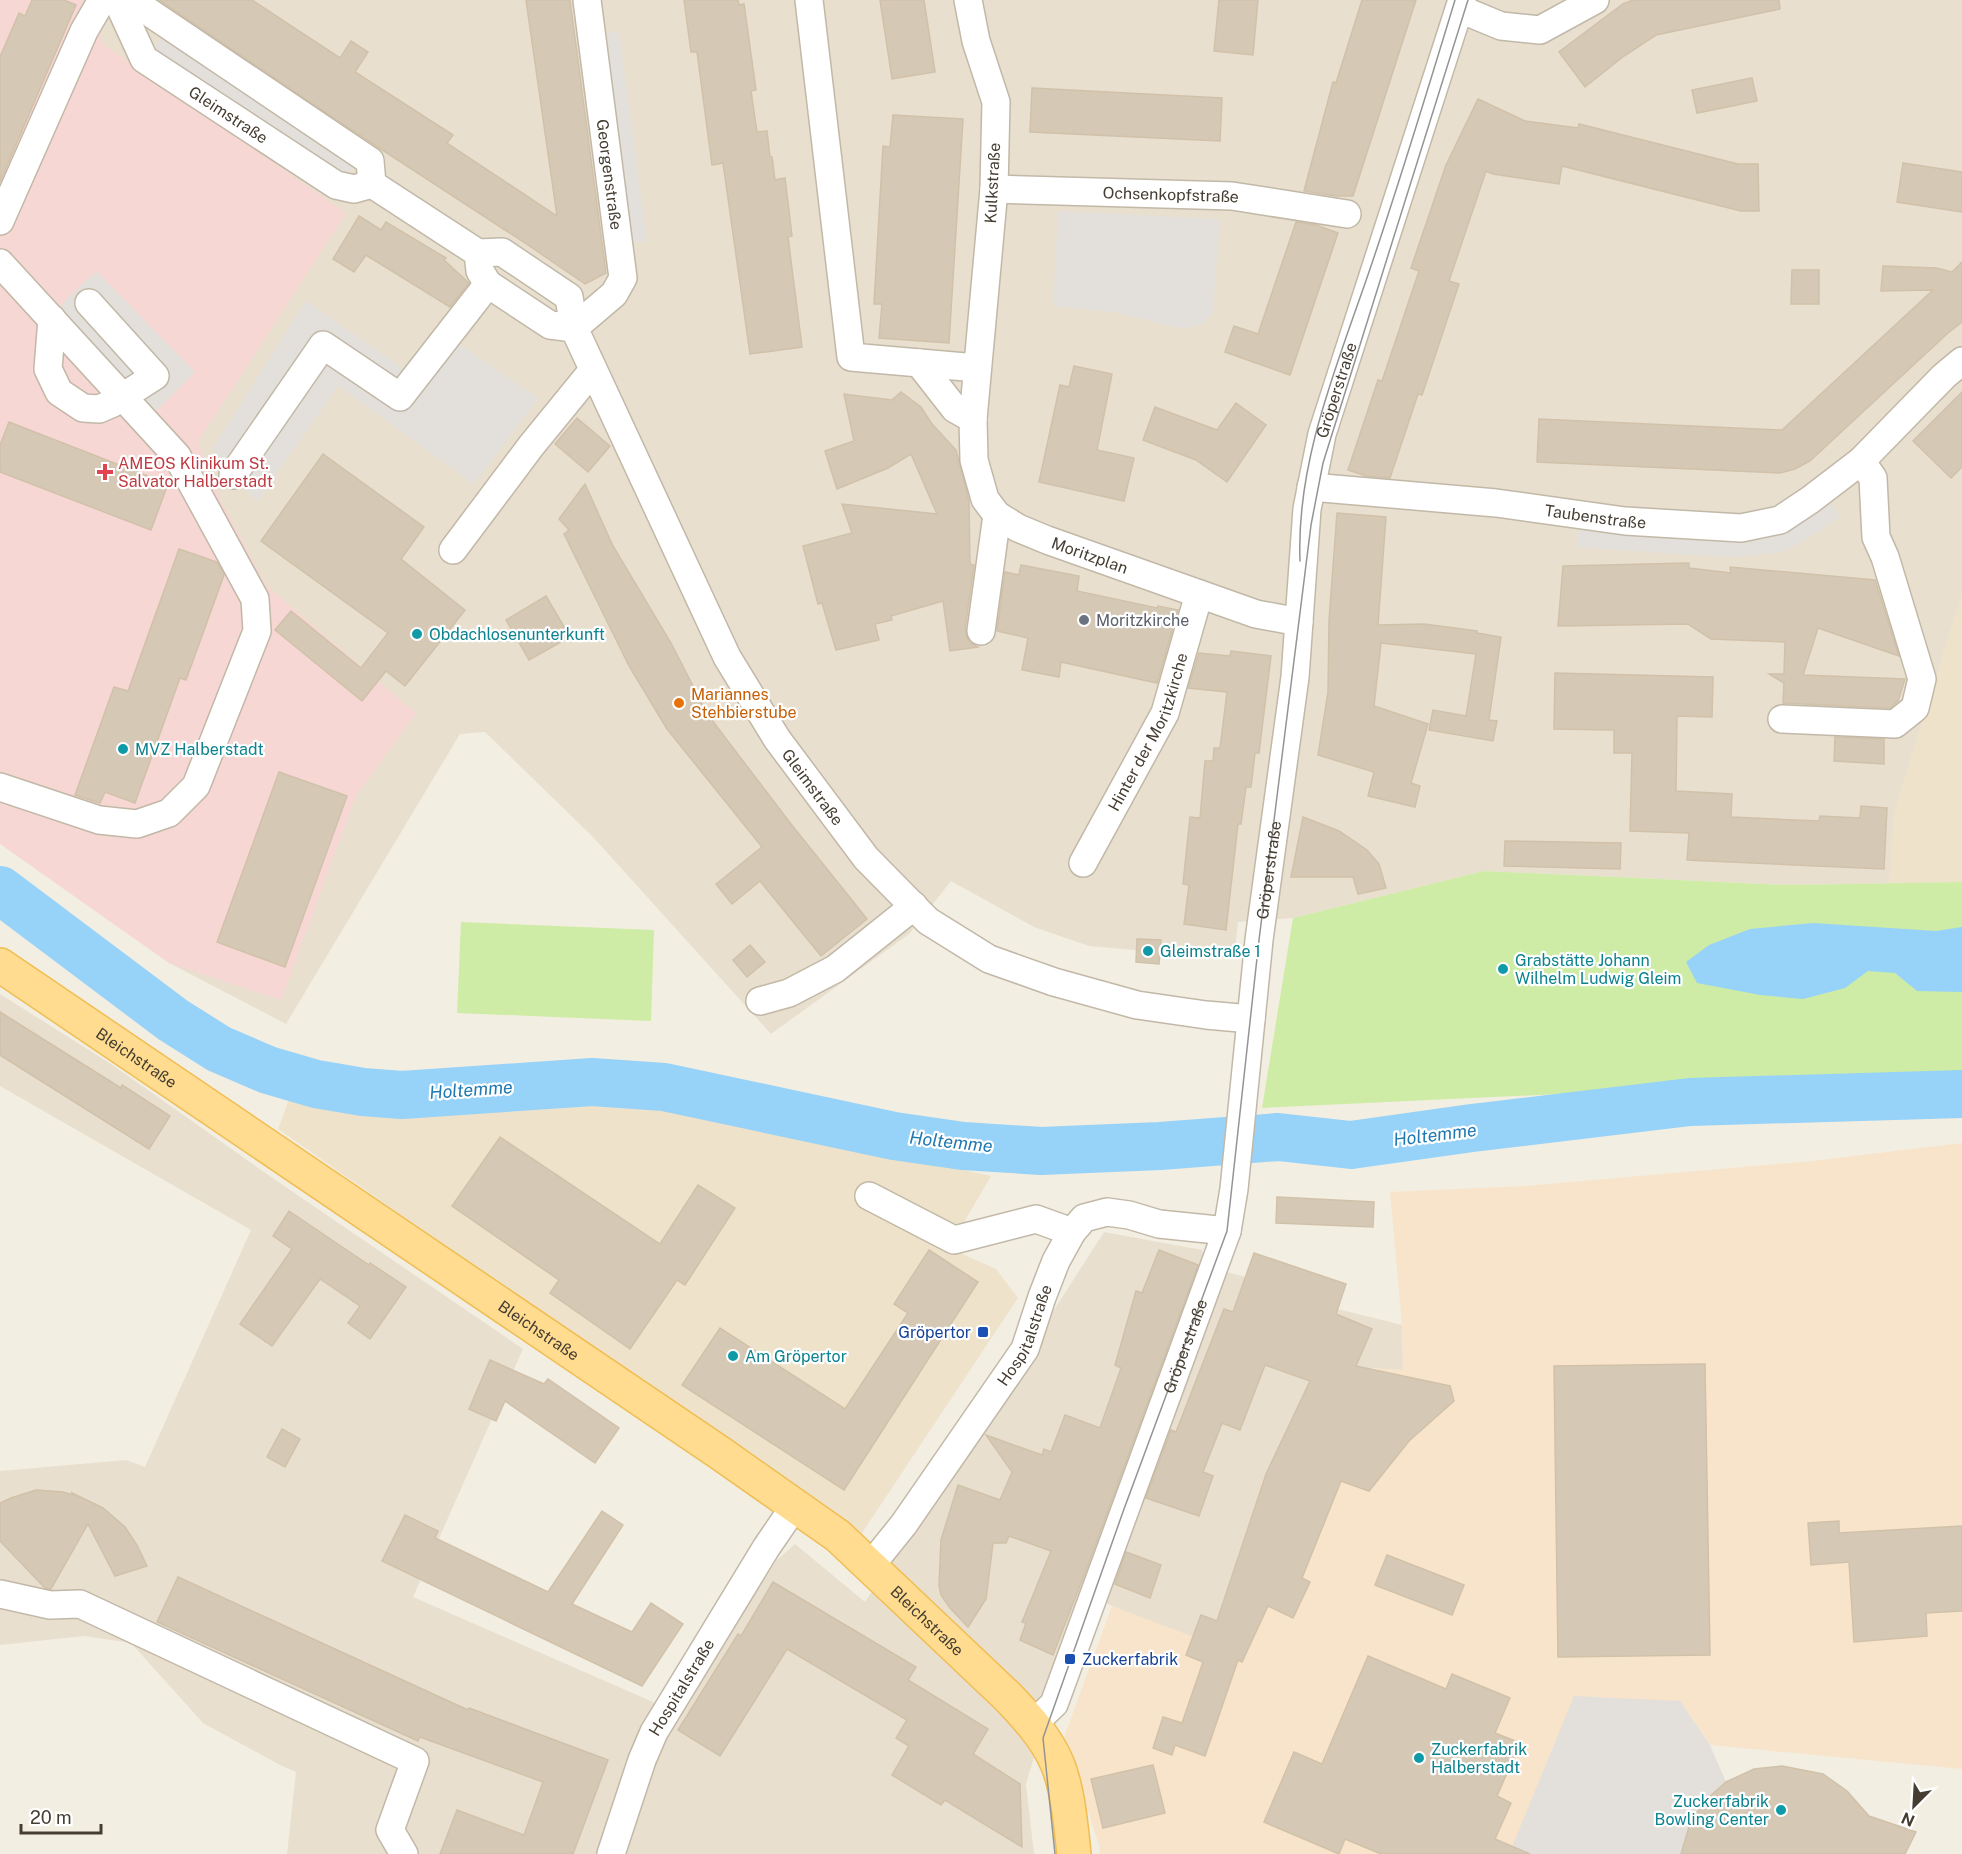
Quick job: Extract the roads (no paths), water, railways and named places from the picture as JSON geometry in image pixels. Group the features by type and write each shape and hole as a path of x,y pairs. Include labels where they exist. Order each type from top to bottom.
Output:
{"main road":[{"name":"Bleichstraße","path":"0,965 796,1504 871,1565 1007,1696 1038,1731"},
{"path":"1038,1731 1057,1763 1063,1784 1074,1854"}],"street":[{"path":"0,221 7,186 84,31 102,0"},
{"name":"Gleimstraße","path":"117,0 144,59 336,185 354,189 372,184 478,253 502,252 569,297 574,328 727,657 777,739 866,858 928,921 989,959 1054,982 1137,1005 1251,1019"},
{"path":"131,0 370,161 372,184"},
{"name":"Georgenstraße","path":"574,328 614,294 623,278 587,0"},
{"path":"809,0 851,357 977,369"},
{"name":"Kulkstraße","path":"968,0 976,41 996,102 994,189 973,419 974,460 985,499 997,515"},
{"path":"1461,4 1501,26 1540,30 1595,0"},
{"name":"Gröperstraße","path":"1038,1731 1054,1704 1227,1231 1234,1189 1259,940 1295,676 1307,509 1311,487 1322,434 1461,4"},
{"name":"Ochsenkopfstraße","path":"994,189 1232,196 1347,214"},
{"path":"478,253 480,271 488,284 550,325 574,328"},
{"path":"0,263 177,456 255,599 257,631 196,786 169,813 137,824 99,820 0,787"},
{"path":"233,475 323,345 400,398 488,284"},
{"path":"52,319 48,369 59,392 83,408 99,409 124,397 155,376 89,303"},
{"name":"Taubenstraße","path":"1311,487 1496,503 1625,521 1741,528 1780,520 1810,500 1861,461 1944,376 1962,361"},
{"path":"918,363 955,409 973,419"},
{"path":"453,550 531,446 593,370"},
{"path":"1782,719 1895,724 1915,708 1922,679 1885,557 1876,537 1873,478 1861,461"},
{"path":"981,631 997,515"},
{"name":"Moritzplan","path":"997,515 1018,528 1047,540 1199,594 1256,614 1299,622"},
{"name":"Hinter der Moritzkirche","path":"1083,863 1165,713 1199,594"},
{"path":"760,1001 789,993 835,969 914,906"},
{"path":"869,1196 954,1240 1036,1219 1072,1232"},
{"name":"Hospitalstraße","path":"871,1565 904,1524 1025,1349 1056,1261 1072,1232 1084,1218 1107,1212 1129,1215 1159,1224 1227,1231"},
{"name":"Hospitalstraße","path":"611,1854 642,1760 654,1732 766,1548 796,1504"},
{"path":"0,1594 50,1605 80,1604 415,1761 390,1830 404,1854"}],"water":[{"path":"1813,923 1936,931 1962,927 1962,992 1917,991 1895,973 1868,971 1845,988 1803,999 1760,995 1697,983 1686,962 1709,945 1750,929"}],"waterway":[{"name":"Holtemme","path":"0,890 173,1020 219,1049 268,1070 316,1084 363,1092 402,1095 592,1082 664,1087 894,1136 963,1146 1041,1151 1160,1146 1278,1137 1351,1145 1690,1102 1962,1094"}],"tram line":[{"path":"1300,561 1305,485 1322,411 1393,200 1455,0"},
{"path":"1055,1854 1043,1738 1124,1509 1227,1231 1259,940 1311,525 1323,463 1468,0"}],"place":[{"name":"AMEOS Klinikum St. Salvator Halberstadt","path":"105,472"},
{"name":"Moritzkirche","path":"1084,620"},
{"name":"Obdachlosenunterkunft","path":"417,634"},
{"name":"Mariannes Stehbierstube","path":"679,703"},
{"name":"MVZ Halberstadt","path":"123,749"},
{"name":"Gleimstraße 1","path":"1148,951"},
{"name":"Grabstätte Johann Wilhelm Ludwig Gleim","path":"1503,969"},
{"name":"Gröpertor","path":"983,1332"},
{"name":"Am Gröpertor","path":"733,1356"},
{"name":"Zuckerfabrik","path":"1070,1659"},
{"name":"Zuckerfabrik Halberstadt","path":"1419,1758"},
{"name":"Zuckerfabrik Bowling Center","path":"1781,1810"}]}
